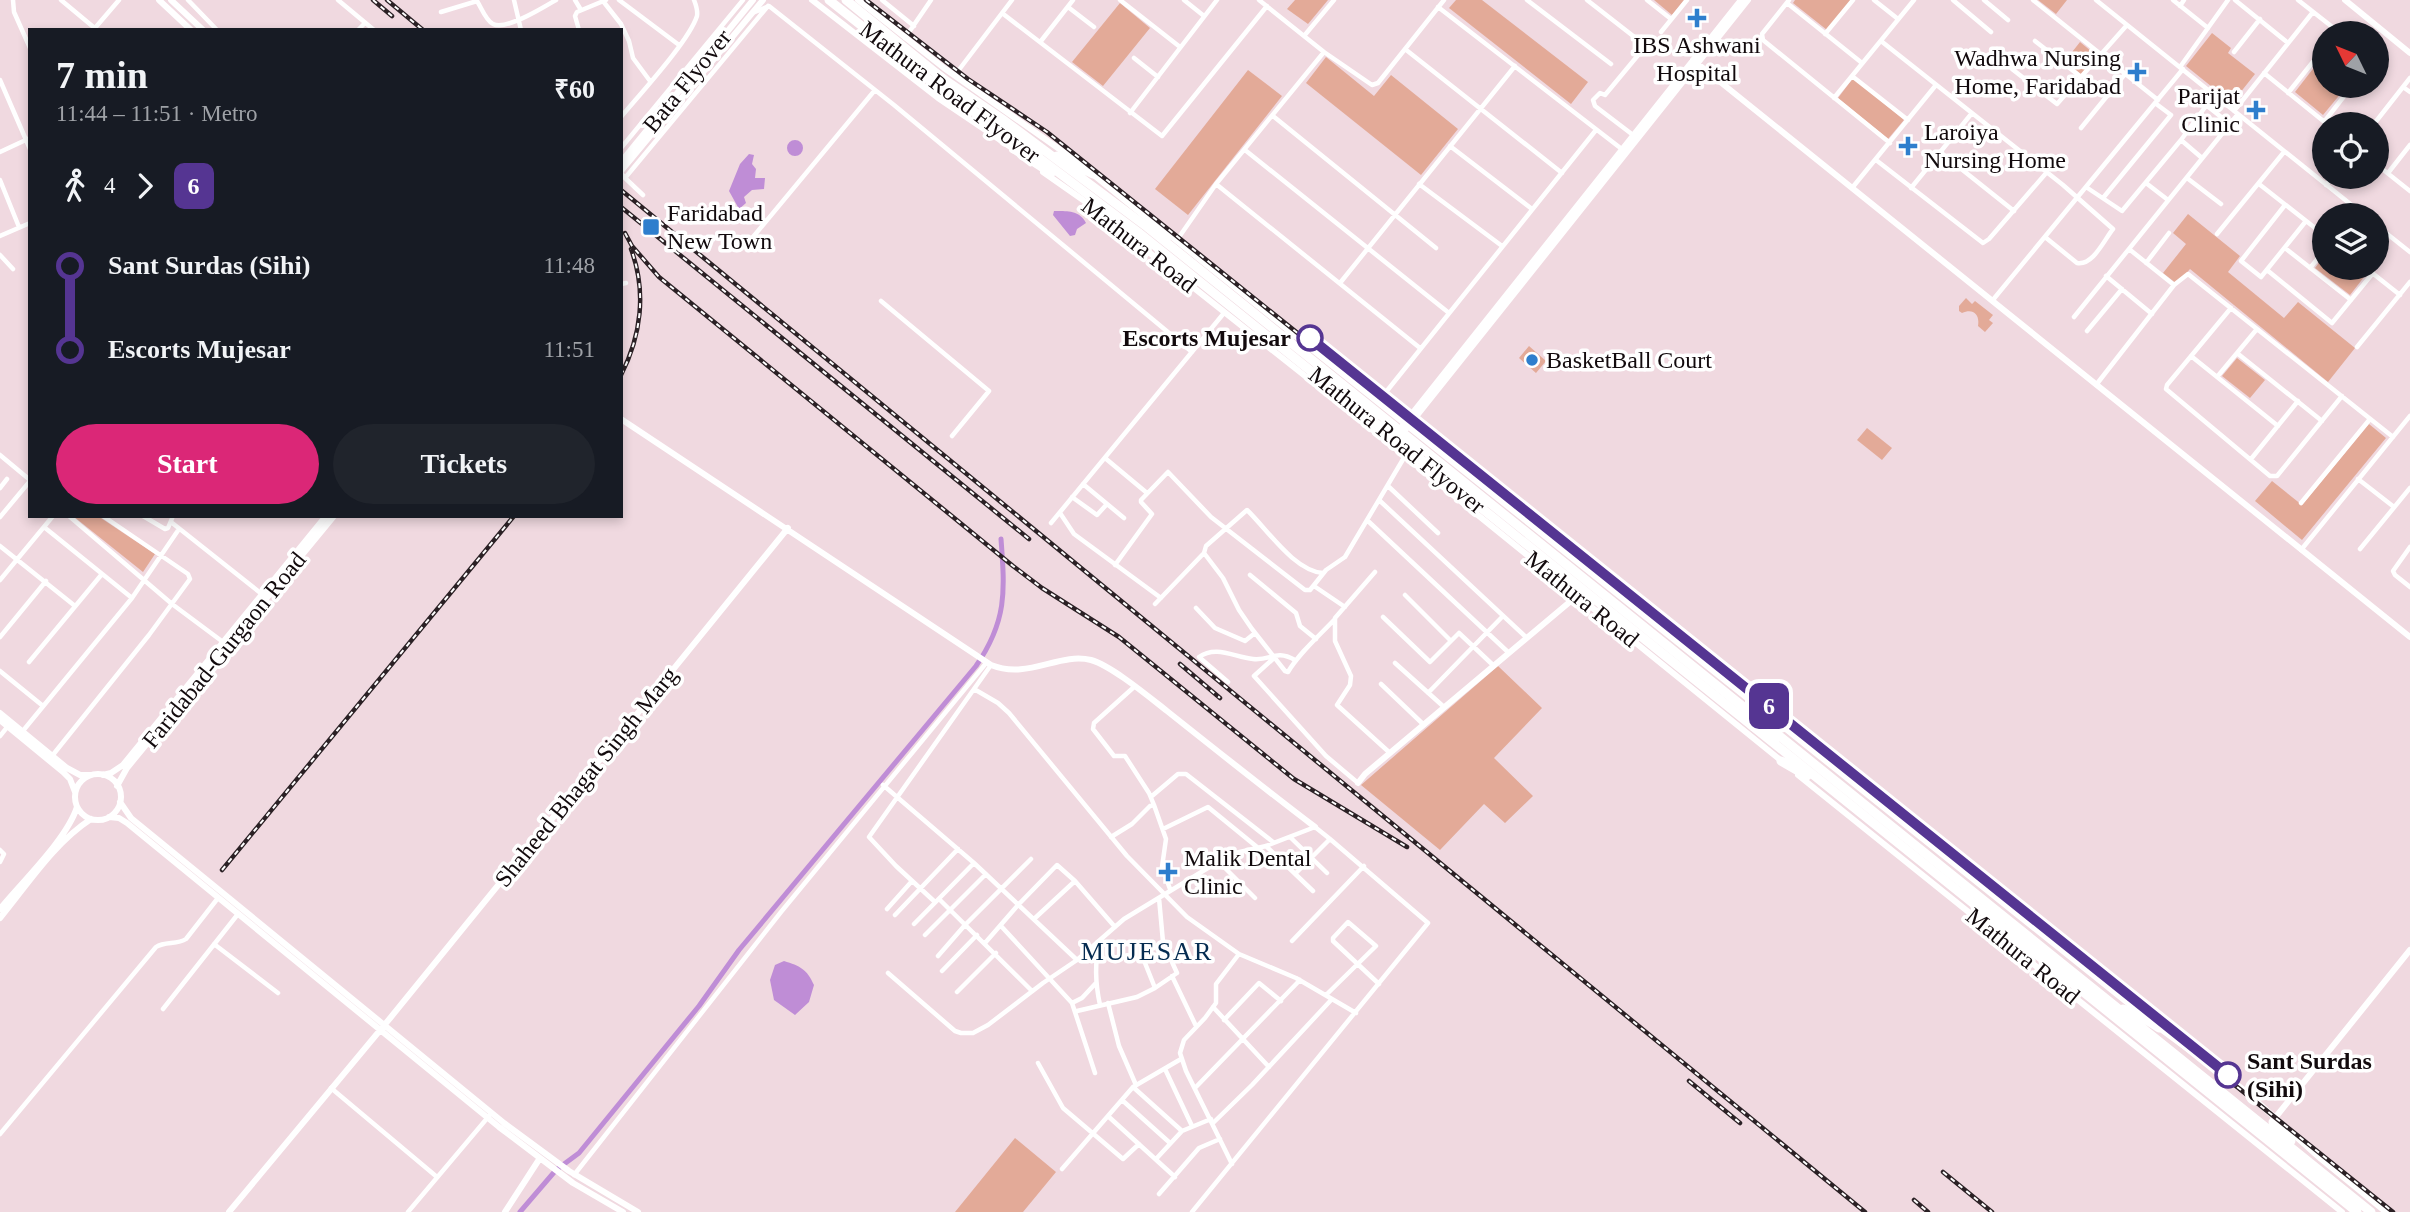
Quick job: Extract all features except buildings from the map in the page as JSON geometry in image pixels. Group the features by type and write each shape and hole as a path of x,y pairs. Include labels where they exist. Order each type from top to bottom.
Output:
{"highway":[{"name":"Mathura Road Flyover","path":"829,0 940,88 1083,190 2117,1007"},
{"name":"Mathura Road Flyover","path":"846,0 942,78 1042,149"},
{"path":"1014,149 1083,190"},
{"path":"1042,149 1093,174"},
{"name":"Mathura Road","path":"1042,149 1194,265"},
{"path":"1153,224 1194,265"},
{"name":"Mathura Road Flyover","path":"1194,265 1827,786"},
{"path":"1781,761 1827,786"},
{"name":"Mathura Road","path":"1827,786 2357,1212"},
{"path":"2114,993 2117,1007 2134,1012 2159,1028"},
{"name":"Mathura Road","path":"2117,1007 2272,1122"},
{"path":"2272,1122 2313,1165 2371,1212"}],"street":[{"path":"13,0 14,12 28,44"},
{"path":"61,0 95,28"},
{"path":"97,28 119,0"},
{"path":"159,0 189,28"},
{"path":"171,0 201,28"},
{"path":"188,0 215,28"},
{"path":"338,0 371,28"},
{"path":"514,0 520,28"},
{"path":"441,12 477,1 493,24 518,21 556,0"},
{"path":"575,0 581,10"},
{"path":"620,0 679,45"},
{"path":"623,115 679,45 696,18 694,0"},
{"path":"623,146 743,0"},
{"name":"Bata Flyover","path":"623,174 743,23 753,0"},
{"name":"Mathura Road","path":"812,0 938,98 1083,200 1578,595 2342,1212"},
{"name":"Mathura Road","path":"858,0 955,75 1070,155 2386,1212"},
{"path":"882,0 915,26"},
{"path":"905,38 932,0"},
{"path":"955,75 1012,0"},
{"path":"1041,41 1073,0"},
{"path":"1120,0 1180,47"},
{"path":"1184,0 1204,16"},
{"path":"1130,113 1217,0"},
{"path":"1259,0 1372,85 1378,83 1440,3 1623,151"},
{"path":"1304,36 1334,0"},
{"path":"1527,0 1611,64"},
{"path":"1587,0 1637,39"},
{"path":"1647,0 1671,19"},
{"path":"1661,32 1687,0"},
{"path":"1390,444 1695,62 1741,0"},
{"path":"1623,151 1633,135 1748,0"},
{"path":"1825,34 1853,0"},
{"path":"1874,0 1898,19"},
{"path":"1834,98 1914,0"},
{"path":"1953,0 1960,2 1991,32"},
{"path":"1984,0 2008,20"},
{"path":"2033,0 2171,115 2103,198"},
{"path":"2096,0 2312,174"},
{"path":"2173,0 2208,28"},
{"path":"2180,6 2184,0"},
{"path":"1992,301 2156,101 2228,0"},
{"path":"2235,0 2288,43"},
{"path":"2298,0 2324,21"},
{"path":"2345,0 2410,53"},
{"path":"578,28 575,16 593,2 605,1 622,28"},
{"path":"1862,63 1788,1 1762,34 1761,38 1890,143"},
{"path":"746,14 765,3"},
{"path":"765,3 875,90 1192,352"},
{"path":"643,195 623,174 765,3"},
{"path":"1068,6 1094,27"},
{"path":"1002,13 1130,113 1160,135 1164,135 1267,6"},
{"path":"2074,317 2230,124 2264,73 2313,12"},
{"name":"Bata Flyover","path":"623,160 746,14"},
{"path":"2234,52 2260,19"},
{"path":"360,28 365,23"},
{"path":"2012,69 2057,104 2127,24"},
{"path":"623,30 633,58 650,81"},
{"path":"1881,41 2047,172 2113,229 2090,260 2082,264 2077,263 2045,237"},
{"path":"2035,41 2081,77"},
{"path":"1633,135 1595,106 1593,100 1600,93 1605,95 1644,48"},
{"path":"1405,49 1562,173"},
{"path":"1177,240 1216,184 1324,51"},
{"path":"1134,58 1158,77"},
{"path":"1695,62 2410,637"},
{"path":"2288,93 2312,63"},
{"path":"1340,283 1515,66"},
{"path":"2264,73 2312,112"},
{"path":"2081,128 2125,74"},
{"path":"1852,76 1908,120"},
{"path":"2383,112 2410,78"},
{"path":"0,80 28,139 0,152"},
{"path":"1852,188 1936,85"},
{"path":"2403,87 2410,92"},
{"path":"753,237 875,90"},
{"path":"2086,187 2122,211 2181,140 2214,95"},
{"path":"2206,105 2230,124"},
{"path":"1911,188 1972,113"},
{"path":"1273,116 1436,248"},
{"path":"1378,402 1596,130"},
{"path":"2181,140 2202,158"},
{"path":"2389,172 2410,145"},
{"path":"1450,146 1532,209"},
{"path":"1245,150 1449,313"},
{"path":"1940,152 2014,211"},
{"path":"2217,234 2284,152"},
{"path":"1876,160 1983,243 2047,172"},
{"path":"2389,174 2410,191"},
{"path":"2186,178 2221,204"},
{"path":"0,180 19,227"},
{"path":"2146,183 2168,200"},
{"path":"1216,184 1420,348"},
{"path":"1419,184 1502,246"},
{"path":"2258,184 2312,226"},
{"path":"2331,189 2349,203"},
{"path":"2286,205 2241,261 2262,277 2306,221"},
{"path":"0,236 28,224"},
{"path":"2146,262 2169,233"},
{"path":"2389,235 2410,252"},
{"path":"2285,248 2351,300"},
{"path":"2129,249 2174,285"},
{"path":"0,255 13,269"},
{"path":"2267,270 2332,323 2367,280"},
{"path":"2096,385 2174,285 2188,274 2393,437"},
{"path":"2106,275 2152,314"},
{"path":"2382,280 2400,295"},
{"path":"2357,347 2410,282"},
{"path":"2087,331 2122,289"},
{"path":"881,301 989,391 953,436"},
{"path":"2231,308 2167,384 2166,389 2251,459 2275,477 2342,396"},
{"path":"1051,523 1224,313"},
{"path":"2217,377 2257,329"},
{"path":"2237,353 2322,421"},
{"path":"2191,356 2278,426"},
{"path":"2251,459 2298,401"},
{"path":"2301,550 2410,416"},
{"path":"2301,502 2370,419"},
{"path":"623,420 987,662 1000,668 1021,670 1076,659 1098,663 1134,687 1315,827 1428,923 1192,1212"},
{"path":"0,455 28,478"},
{"path":"1115,565 1152,514 1140,501 1168,472 1211,517 1305,590 1310,590 1324,573 1345,557 1405,456"},
{"path":"1105,458 1147,493"},
{"path":"0,488 7,479"},
{"path":"2358,479 2394,508"},
{"path":"0,517 28,482"},
{"path":"1083,484 1124,518"},
{"path":"1388,486 1438,533"},
{"path":"2360,549 2410,488"},
{"path":"1073,497 1097,515 1107,503"},
{"path":"1379,500 1528,639"},
{"path":"1155,604 1204,553 1206,546 1247,510 1285,551 1311,571 1324,573"},
{"path":"1060,513 1074,534 1161,597"},
{"path":"0,580 51,518"},
{"path":"71,518 172,604 223,642"},
{"path":"52,756 190,579 188,574 162,555 106,518"},
{"path":"146,518 165,529 172,519 179,529 264,596"},
{"name":"Faridabad-Gurgaon Road","path":"117,786 127,768 324,518"},
{"name":"Faridabad-Gurgaon Road","path":"103,775 122,765 223,642 332,518"},
{"path":"1368,521 1509,653"},
{"path":"44,527 132,598"},
{"name":"Shaheed Bhagat Singh Marg","path":"230,1212 788,528"},
{"path":"22,732 132,598 179,529"},
{"path":"0,546 75,606"},
{"path":"2410,547 2393,570 2395,575 2410,587"},
{"path":"1204,553 1223,578 1255,634 1288,672 1295,660 1375,572"},
{"path":"29,662 102,574"},
{"path":"1250,575 1296,613 1300,626 1316,639"},
{"path":"0,637 46,581"},
{"path":"1314,586 1345,607"},
{"path":"1405,595 1451,641"},
{"path":"1272,656 1254,676 1326,756 1358,783 1578,595"},
{"path":"1196,608 1221,631 1245,641 1255,634"},
{"path":"1383,617 1430,662 1459,633 1494,666"},
{"path":"1428,693 1502,617"},
{"path":"1335,618 1335,641 1352,676 1350,685 1337,706 1390,753"},
{"path":"1228,682 1199,657 1214,651 1252,659 1283,654 1295,660"},
{"path":"987,662 974,689 949,721 869,839 912,881 977,935 1032,991"},
{"path":"569,1174 883,785 987,662"},
{"path":"1395,663 1444,708"},
{"path":"0,671 43,706"},
{"path":"1381,684 1424,725"},
{"path":"1134,687 1094,723 1093,729 1114,756 1125,756 1152,796 1167,841 1162,867 1168,891"},
{"path":"974,689 1009,713 1111,837 1168,891 1187,917 1239,954 1300,980 1356,1013"},
{"path":"0,713 74,773 103,775 111,779 117,786 120,802 131,818 540,1158 551,1162"},
{"path":"0,720 70,779 77,807 63,833 2,904"},
{"path":"0,736 8,726"},
{"path":"1152,796 1178,774 1186,774 1274,843"},
{"path":"75,792 79,784 93,775"},
{"path":"883,785 974,863 1077,960"},
{"path":"108,817 116,811 120,802"},
{"path":"1111,837 1132,824 1154,805"},
{"path":"77,807 84,816 91,819 118,818 127,823 381,1027"},
{"path":"1163,829 1208,807 1258,847"},
{"path":"0,918 64,841 91,819"},
{"path":"888,973 950,1027 961,1033 981,1030 1077,960 1115,927 1168,891 1235,852 1266,846 1315,827"},
{"path":"1290,837 1327,873"},
{"path":"1295,874 1330,839"},
{"path":"1266,846 1312,891"},
{"path":"895,915 958,849"},
{"path":"0,850 4,856 0,862"},
{"path":"938,956 1031,859"},
{"path":"1219,862 1255,898"},
{"path":"914,924 974,863"},
{"path":"985,943 1017,905 1056,866 1074,881 1115,927"},
{"path":"1292,941 1364,866"},
{"path":"925,935 986,874"},
{"path":"887,909 912,881"},
{"path":"1034,919 1074,881"},
{"path":"1077,1011 1137,997 1178,971 1163,942 1159,897"},
{"path":"0,1133 156,947 161,944 180,943 186,939 218,898"},
{"path":"163,1009 238,914"},
{"path":"1326,995 1357,965 1376,946 1348,922 1332,940 1357,965 1379,984"},
{"path":"1001,926 1072,1003 1077,1011 1096,1073"},
{"path":"942,971 977,935"},
{"path":"1099,940 1095,984 1100,1004"},
{"path":"215,944 278,993"},
{"path":"2272,1122 2410,950"},
{"path":"957,992 996,953"},
{"path":"1232,1164 1181,1059 1182,1044 1213,1007 1216,984 1239,954"},
{"path":"1145,963 1155,988"},
{"path":"1171,976 1196,1026"},
{"path":"1195,1088 1300,980"},
{"path":"1224,1020 1259,983 1281,1001"},
{"path":"1072,1003 1082,998 1095,984"},
{"path":"1156,1159 1182,1131 1212,1121 1269,1067 1332,999"},
{"path":"1108,1003 1119,1046 1135,1086 1182,1131"},
{"path":"1213,1007 1269,1067"},
{"path":"1062,1170 1135,1086 1181,1059"},
{"path":"1038,1063 1063,1108 1123,1159 1139,1144"},
{"path":"1165,1069 1192,1126"},
{"path":"330,1088 437,1177"},
{"path":"1122,1100 1170,1143"},
{"path":"489,1116 569,1174 638,1212"},
{"path":"408,1212 489,1116"},
{"path":"1109,1117 1175,1177"},
{"path":"1159,1194 1202,1147 1220,1139"},
{"path":"505,1212 540,1158"},
{"path":"569,1174 611,1209 623,1212"}],"shaded area":[{"path":"1295,0 1328,0 1308,24 1287,9"},
{"path":"1456,0 1482,0 1588,82 1571,104 1449,8"},
{"path":"1654,0 1684,0 1672,15"},
{"path":"1795,0 1851,0 1827,30 1793,3"},
{"path":"2038,0 2067,0 2056,14"},
{"path":"1120,3 1150,28 1103,86 1072,62"},
{"path":"2212,33 2231,48 2228,53 2255,74 2232,103 2186,66"},
{"path":"2080,42 2097,56 2082,75 2065,61"},
{"path":"1326,57 1374,96 1391,75 1458,129 1421,175 1306,83"},
{"path":"1248,70 1282,96 1188,215 1155,189"},
{"path":"2312,70 2312,98 2337,98 2325,112 2319,112 2295,92"},
{"path":"1853,78 1904,120 1888,139 1838,98"},
{"path":"795,140 801,142 801,154 795,156 789,154 787,148 789,142"},
{"path":"749,154 754,155 752,164 756,169 755,178 765,178 764,189 752,190 744,197 746,203 739,209 729,191 740,164"},
{"path":"1054,211 1076,213 1086,223 1077,229 1075,235 1070,236 1053,215"},
{"path":"2188,214 2240,256 2228,272 2284,318 2298,302 2355,348 2328,382 2190,269 2177,284 2163,273 2186,244 2173,233"},
{"path":"2331,280 2362,280 2350,295"},
{"path":"1966,298 1972,304 1975,301 1993,315 1989,320 1993,323 1985,332 1978,326 1975,313 1959,311 1959,306"},
{"name":"BasketBall Court","path":"1529,346 1546,361 1536,373 1519,358"},
{"path":"2237,358 2265,380 2250,398 2222,376"},
{"path":"2369,424 2386,438 2302,540 2255,501 2272,481 2302,505"},
{"path":"1867,428 1892,448 1882,460 1857,440"},
{"path":"76,518 101,518 155,554 143,572"},
{"path":"1498,666 1542,708 1494,758 1533,796 1505,823 1484,804 1440,850 1361,785"},
{"path":"784,961 802,969 814,985 809,1002 795,1015 774,1000 770,980 775,965"},
{"path":"1015,1138 1056,1172 1023,1212 955,1212"}],"waterway":[{"path":"520,1212 556,1170 579,1153 699,1006 739,950 976,666 994,635 1002,606 1001,539"}],"railway":[{"path":"373,0 392,16"},
{"path":"387,0 421,28"},
{"path":"866,0 968,79 1047,132 2393,1212"},
{"path":"623,192 1865,1212"},
{"path":"623,209 1029,539"},
{"path":"625,233 632,246 659,277 1013,566 1042,588 1119,637 1294,779 1407,847"},
{"path":"623,371 633,345 640,313 639,281 631,249"},
{"path":"222,870 512,518"},
{"path":"1180,664 1220,698"},
{"path":"1689,1081 1740,1123"},
{"path":"1943,1172 1992,1212"},
{"path":"1914,1200 1928,1212"}],"metro line":[{"name":"6","path":"1310,338 2228,1075"}],"place":[{"name":"IBS Ashwani Hospital","path":"1697,18"},
{"name":"Wadhwa Nursing Home, Faridabad","path":"2137,72"},
{"name":"Parijat Clinic","path":"2256,110"},
{"name":"Laroiya Nursing Home","path":"1908,146"},
{"name":"Faridabad New Town","path":"651,227"},
{"name":"Escorts Mujesar","path":"1310,338"},
{"name":"BasketBall Court","path":"1532,360"},
{"name":"Malik Dental Clinic","path":"1168,872"},
{"name":"Sant Surdas (Sihi)","path":"2228,1075"}],"district":[{"name":"MUJESAR","path":"1147,951"}]}
